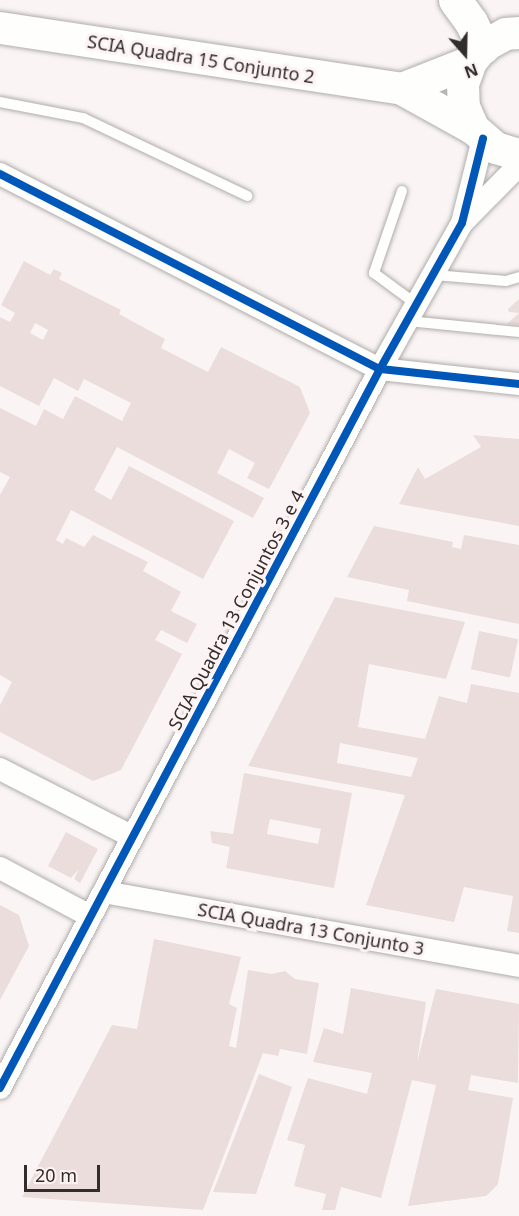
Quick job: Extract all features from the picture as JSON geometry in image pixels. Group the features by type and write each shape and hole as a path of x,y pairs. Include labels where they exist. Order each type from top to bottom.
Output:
{"highway":[{"path":"455,0 471,22 477,55"}],"street":[{"name":"SCIA Quadra 15 Conjunto 2","path":"0,28 402,89 478,134 496,148 519,154"},
{"name":"SCIA Quadra 15 Conjunto 2","path":"402,89 477,55 506,34 519,33"},
{"path":"477,55 463,84 464,107 478,134"},
{"name":"SCIA Quadra 13 Conjuntos 3 e 4","path":"462,223 478,134"},
{"name":"SCIA Quadra 13 Conjuntos 3 e 4","path":"0,1088 380,369 462,223 519,165"},
{"path":"0,174 380,369 519,384"},
{"path":"0,768 133,837"},
{"path":"0,868 90,916"},
{"name":"SCIA Quadra 13 Conjunto 3","path":"104,892 519,966"}],"lane":[{"path":"0,102 83,118 247,196"},
{"path":"402,191 374,273 412,313 519,332"},
{"path":"434,275 506,281 519,278"}],"building":[{"path":"24,261 50,275 54,269 62,273 59,279 121,310 119,314 165,339 161,348 208,372 221,347 300,387 310,413 269,489 247,478 255,463 229,449 217,473 264,498 253,518 117,447 94,490 111,500 129,466 234,521 203,579 71,510 56,540 63,544 66,538 84,547 93,535 148,562 143,571 181,592 171,611 197,624 187,643 161,630 155,640 182,654 121,770 93,781 0,732 0,705 12,682 0,675 0,495 10,477 0,472 0,408 36,426 44,409 63,419 75,396 122,421 131,403 84,379 78,391 54,378 39,406 0,386 0,317 10,322 15,313 1,305","holes":["35,323 48,330 43,340 30,333"]},
{"path":"519,299 519,313 509,312 508,309"},
{"path":"519,313 519,325 507,324"},
{"path":"473,435 519,439 519,526 399,504 418,467 425,479 481,447"},
{"path":"374,526 453,542 452,547 461,549 464,535 519,545 519,624 407,601 409,590 347,577"},
{"path":"335,597 465,622 446,679 369,664 358,727 425,739 439,696 467,703 471,684 519,693 519,933 507,931 513,896 464,887 454,922 366,905 405,795 248,766","holes":["340,743 418,758 411,777 337,763"]},
{"path":"479,631 518,639 510,677 471,669"},
{"path":"244,773 352,793 334,888 226,868 230,847 212,843 210,831 233,834","holes":["270,819 321,829 318,844 267,834"]},
{"path":"66,832 98,849 80,883 74,879 79,869 71,878 48,866"},
{"path":"0,905 19,915 29,946 0,1000"},
{"path":"154,939 241,957 229,1004 237,1008 229,1046 236,1048 248,970 272,974 285,971 295,979 319,983 307,1054 280,1049 278,1056 263,1053 203,1210 22,1197 112,1025 137,1029"},
{"path":"351,988 426,1002 417,1062 436,989 519,1004 518,1083 471,1075 468,1090 513,1098 498,1184 486,1196 408,1206 436,1085 412,1080 381,1198 341,1187 335,1210 322,1210 326,1194 294,1186 305,1145 287,1140 308,1078 367,1094 372,1073 313,1062 324,1028 343,1034"},
{"path":"259,1074 292,1087 256,1194 213,1192"}],"cycle path":[{"path":"0,1088 380,369 462,223 483,139"},
{"path":"0,174 380,369 519,384"}]}
